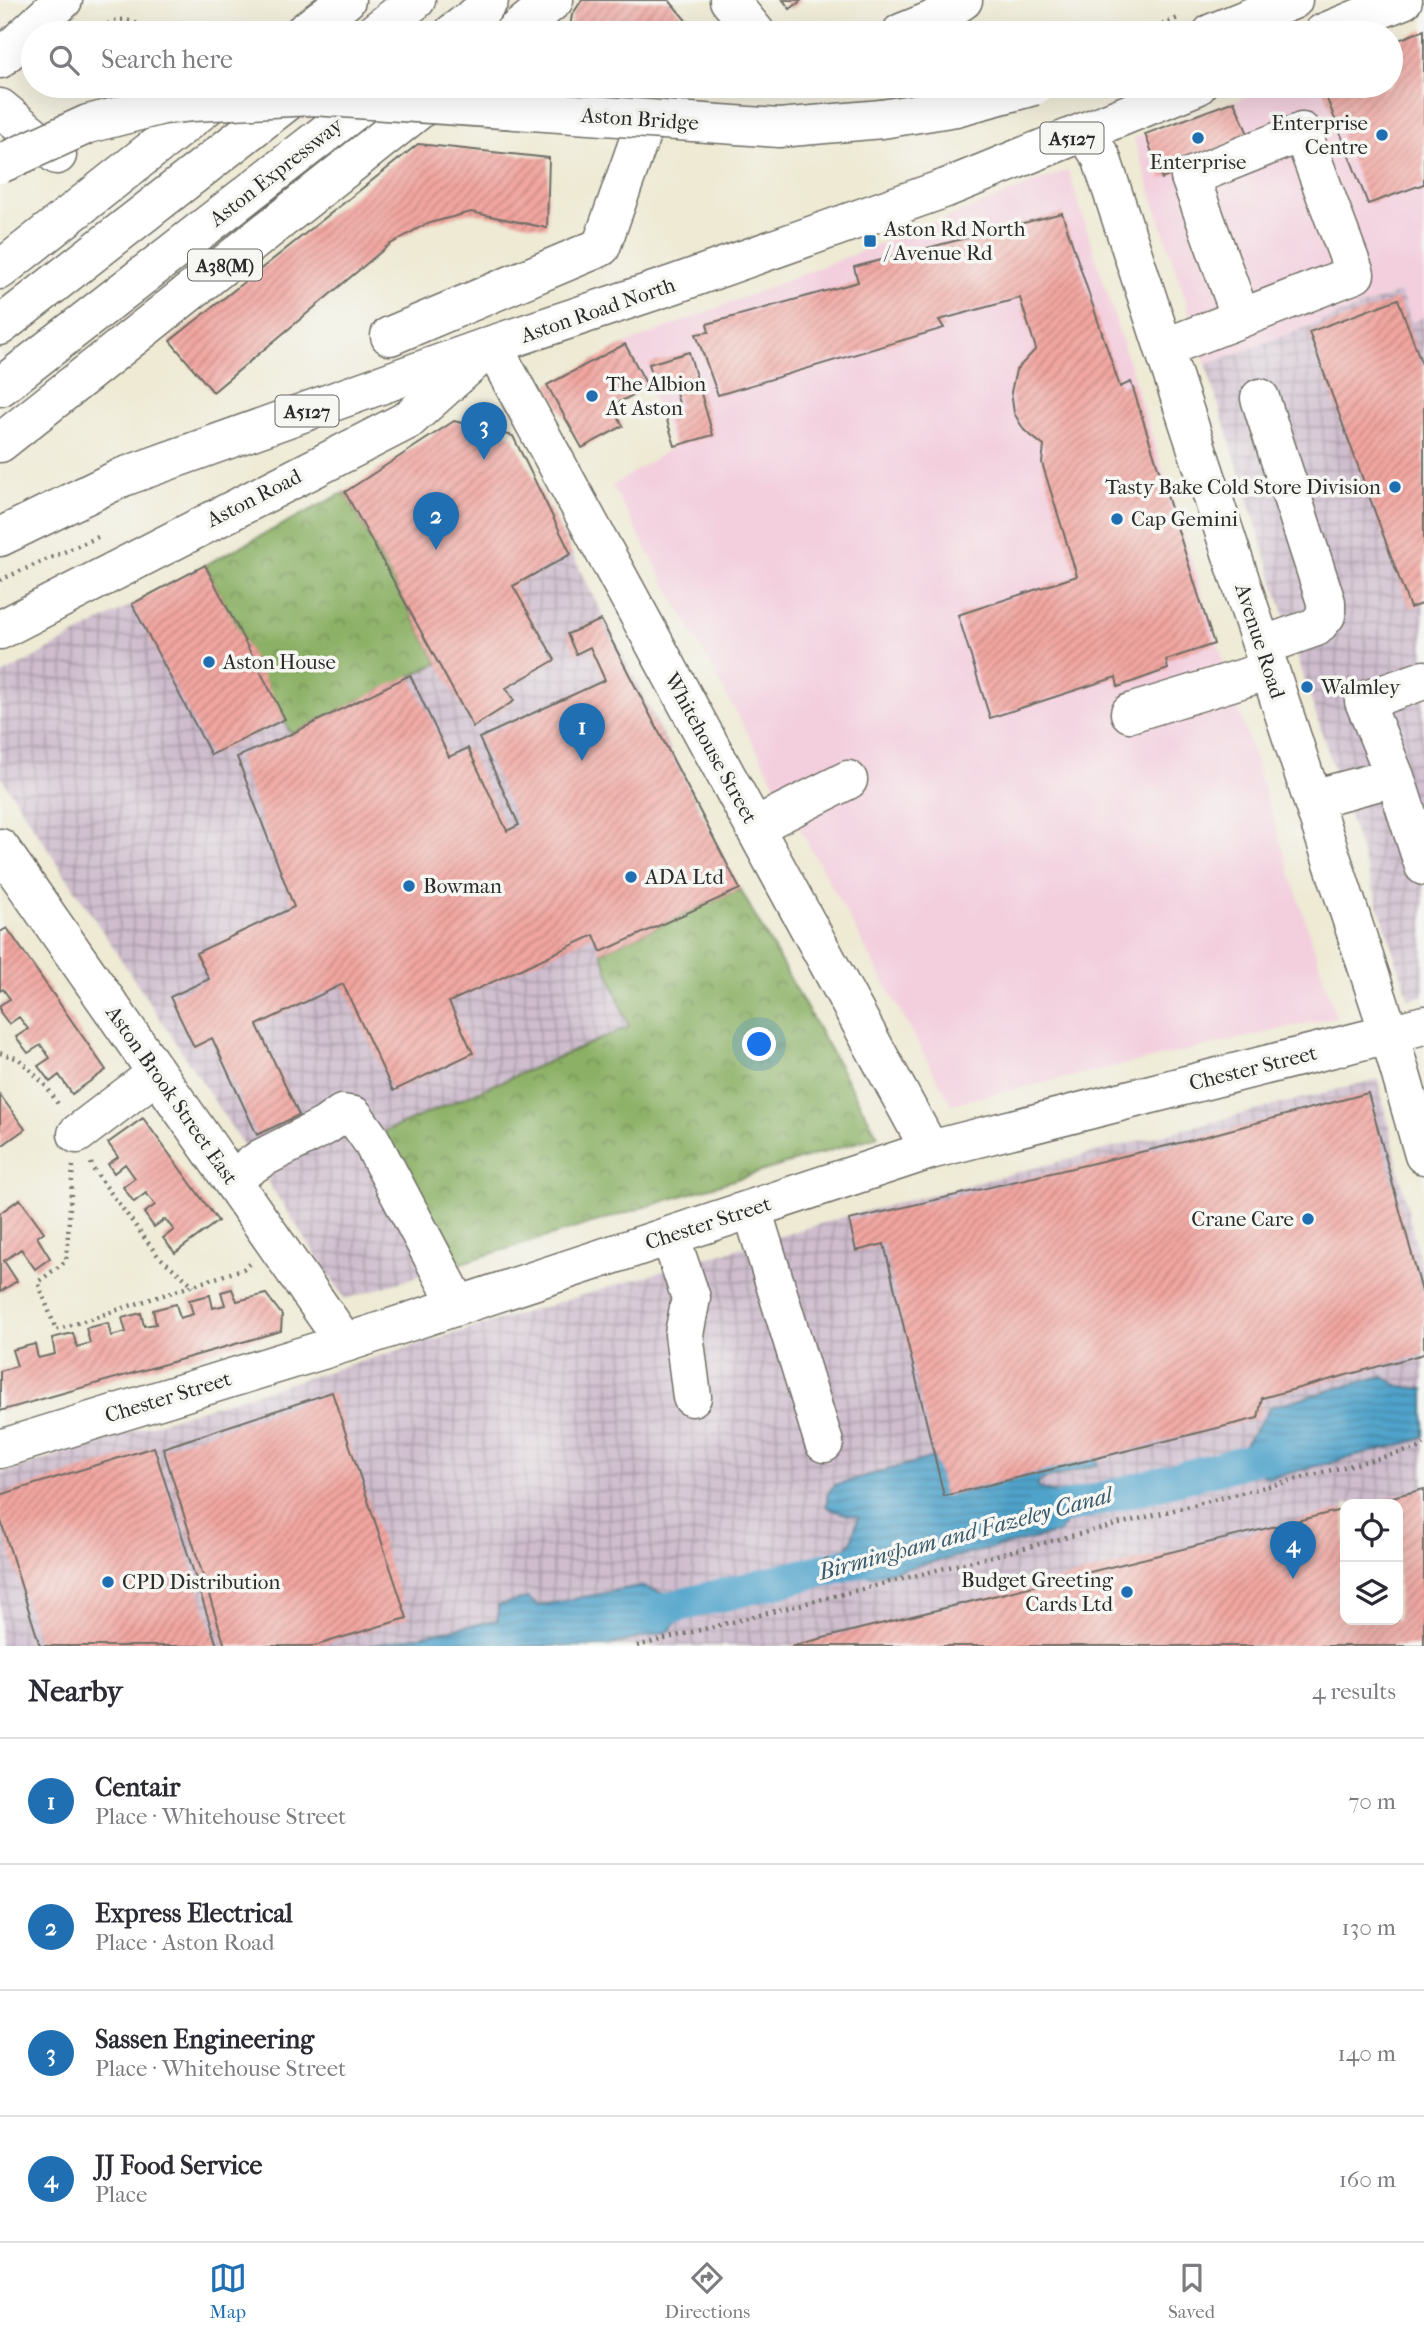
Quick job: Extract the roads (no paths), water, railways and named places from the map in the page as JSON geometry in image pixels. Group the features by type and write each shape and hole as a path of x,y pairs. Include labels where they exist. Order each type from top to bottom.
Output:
{"main road":[{"path":"41,21 63,0"},
{"path":"319,21 346,0"},
{"path":"389,21 416,0"},
{"path":"469,21 480,13 489,0"},
{"path":"528,21 554,0"},
{"path":"729,0 746,21"},
{"path":"931,21 963,0"},
{"path":"1241,21 1293,0"},
{"path":"1352,21 1403,0"},
{"path":"0,59 21,39"},
{"path":"0,270 217,98"},
{"name":"Aston Bridge","path":"0,164 88,124 163,105 273,98"},
{"path":"0,326 292,98"},
{"name":"Aston Bridge","path":"342,98 779,128 882,119 956,107 989,98"},
{"name":"Aston Expressway","path":"0,387 371,98"},
{"name":"A38(M)","path":"0,443 434,98"},
{"path":"390,336 601,247 654,98"},
{"name":"Aston Road North","path":"0,537 123,477 492,345 933,193 1168,98"},
{"path":"0,108 57,155"},
{"name":"Avenue Road","path":"1085,132 1101,157 1312,799 1407,1029 1424,1155"},
{"path":"1164,348 1355,274 1302,132 1189,177 1241,318"},
{"name":"Aston Road","path":"0,630 408,420 492,345"},
{"name":"Whitehouse Street","path":"492,345 930,1150"},
{"path":"1130,713 1266,658 1316,627 1326,615 1326,602 1260,398"},
{"path":"1420,841 1364,701 1424,680"},
{"path":"1312,799 1395,777"},
{"path":"754,827 848,779"},
{"name":"Aston Brook Street East","path":"0,848 345,1343"},
{"name":"Chester Street","path":"0,1449 345,1343 930,1150 1407,1029"},
{"path":"67,1130 156,1074"},
{"path":"231,1179 262,1158 325,1126 342,1114 354,1116 371,1140 458,1305"},
{"path":"752,1209 824,1443"},
{"path":"670,1236 691,1298 684,1334 692,1397"}],"water":[{"path":"1382,1376 1399,1386 1424,1389 1424,1436 1418,1440 1270,1478 1235,1464 1243,1447 1272,1406"},
{"path":"1096,1454 1097,1465 1041,1480 1037,1487 1082,1503 1059,1533 873,1576 818,1572 844,1551 852,1540 858,1517 827,1507 827,1495 834,1485 937,1456"},
{"path":"639,1586 701,1601 684,1613 669,1631 607,1646 370,1646 498,1620 498,1605 528,1598 538,1606"}],"waterway":[{"name":"Birmingham and Fazeley Canal","path":"1037,1515 1277,1453"},
{"name":"Birmingham and Fazeley Canal","path":"657,1611 860,1561"}],"place":[{"name":"Enterprise Centre","path":"1382,135"},
{"name":"Enterprise","path":"1198,138"},
{"name":"Aston Rd North / Avenue Rd","path":"870,241"},
{"name":"The Albion At Aston","path":"592,396"},
{"name":"Sassen Engineering","path":"484,460"},
{"name":"Tasty Bake Cold Store Division","path":"1395,487"},
{"name":"Cap Gemini","path":"1117,519"},
{"name":"Express Electrical","path":"436,550"},
{"name":"Aston House","path":"209,662"},
{"name":"Walmley","path":"1307,687"},
{"name":"Centair","path":"582,761"},
{"name":"ADA Ltd","path":"631,877"},
{"name":"Bowman","path":"409,886"},
{"name":"Crane Care","path":"1308,1219"},
{"name":"JJ Food Service","path":"1293,1579"},
{"name":"CPD Distribution","path":"108,1582"},
{"name":"Budget Greeting Cards Ltd","path":"1127,1592"}]}
